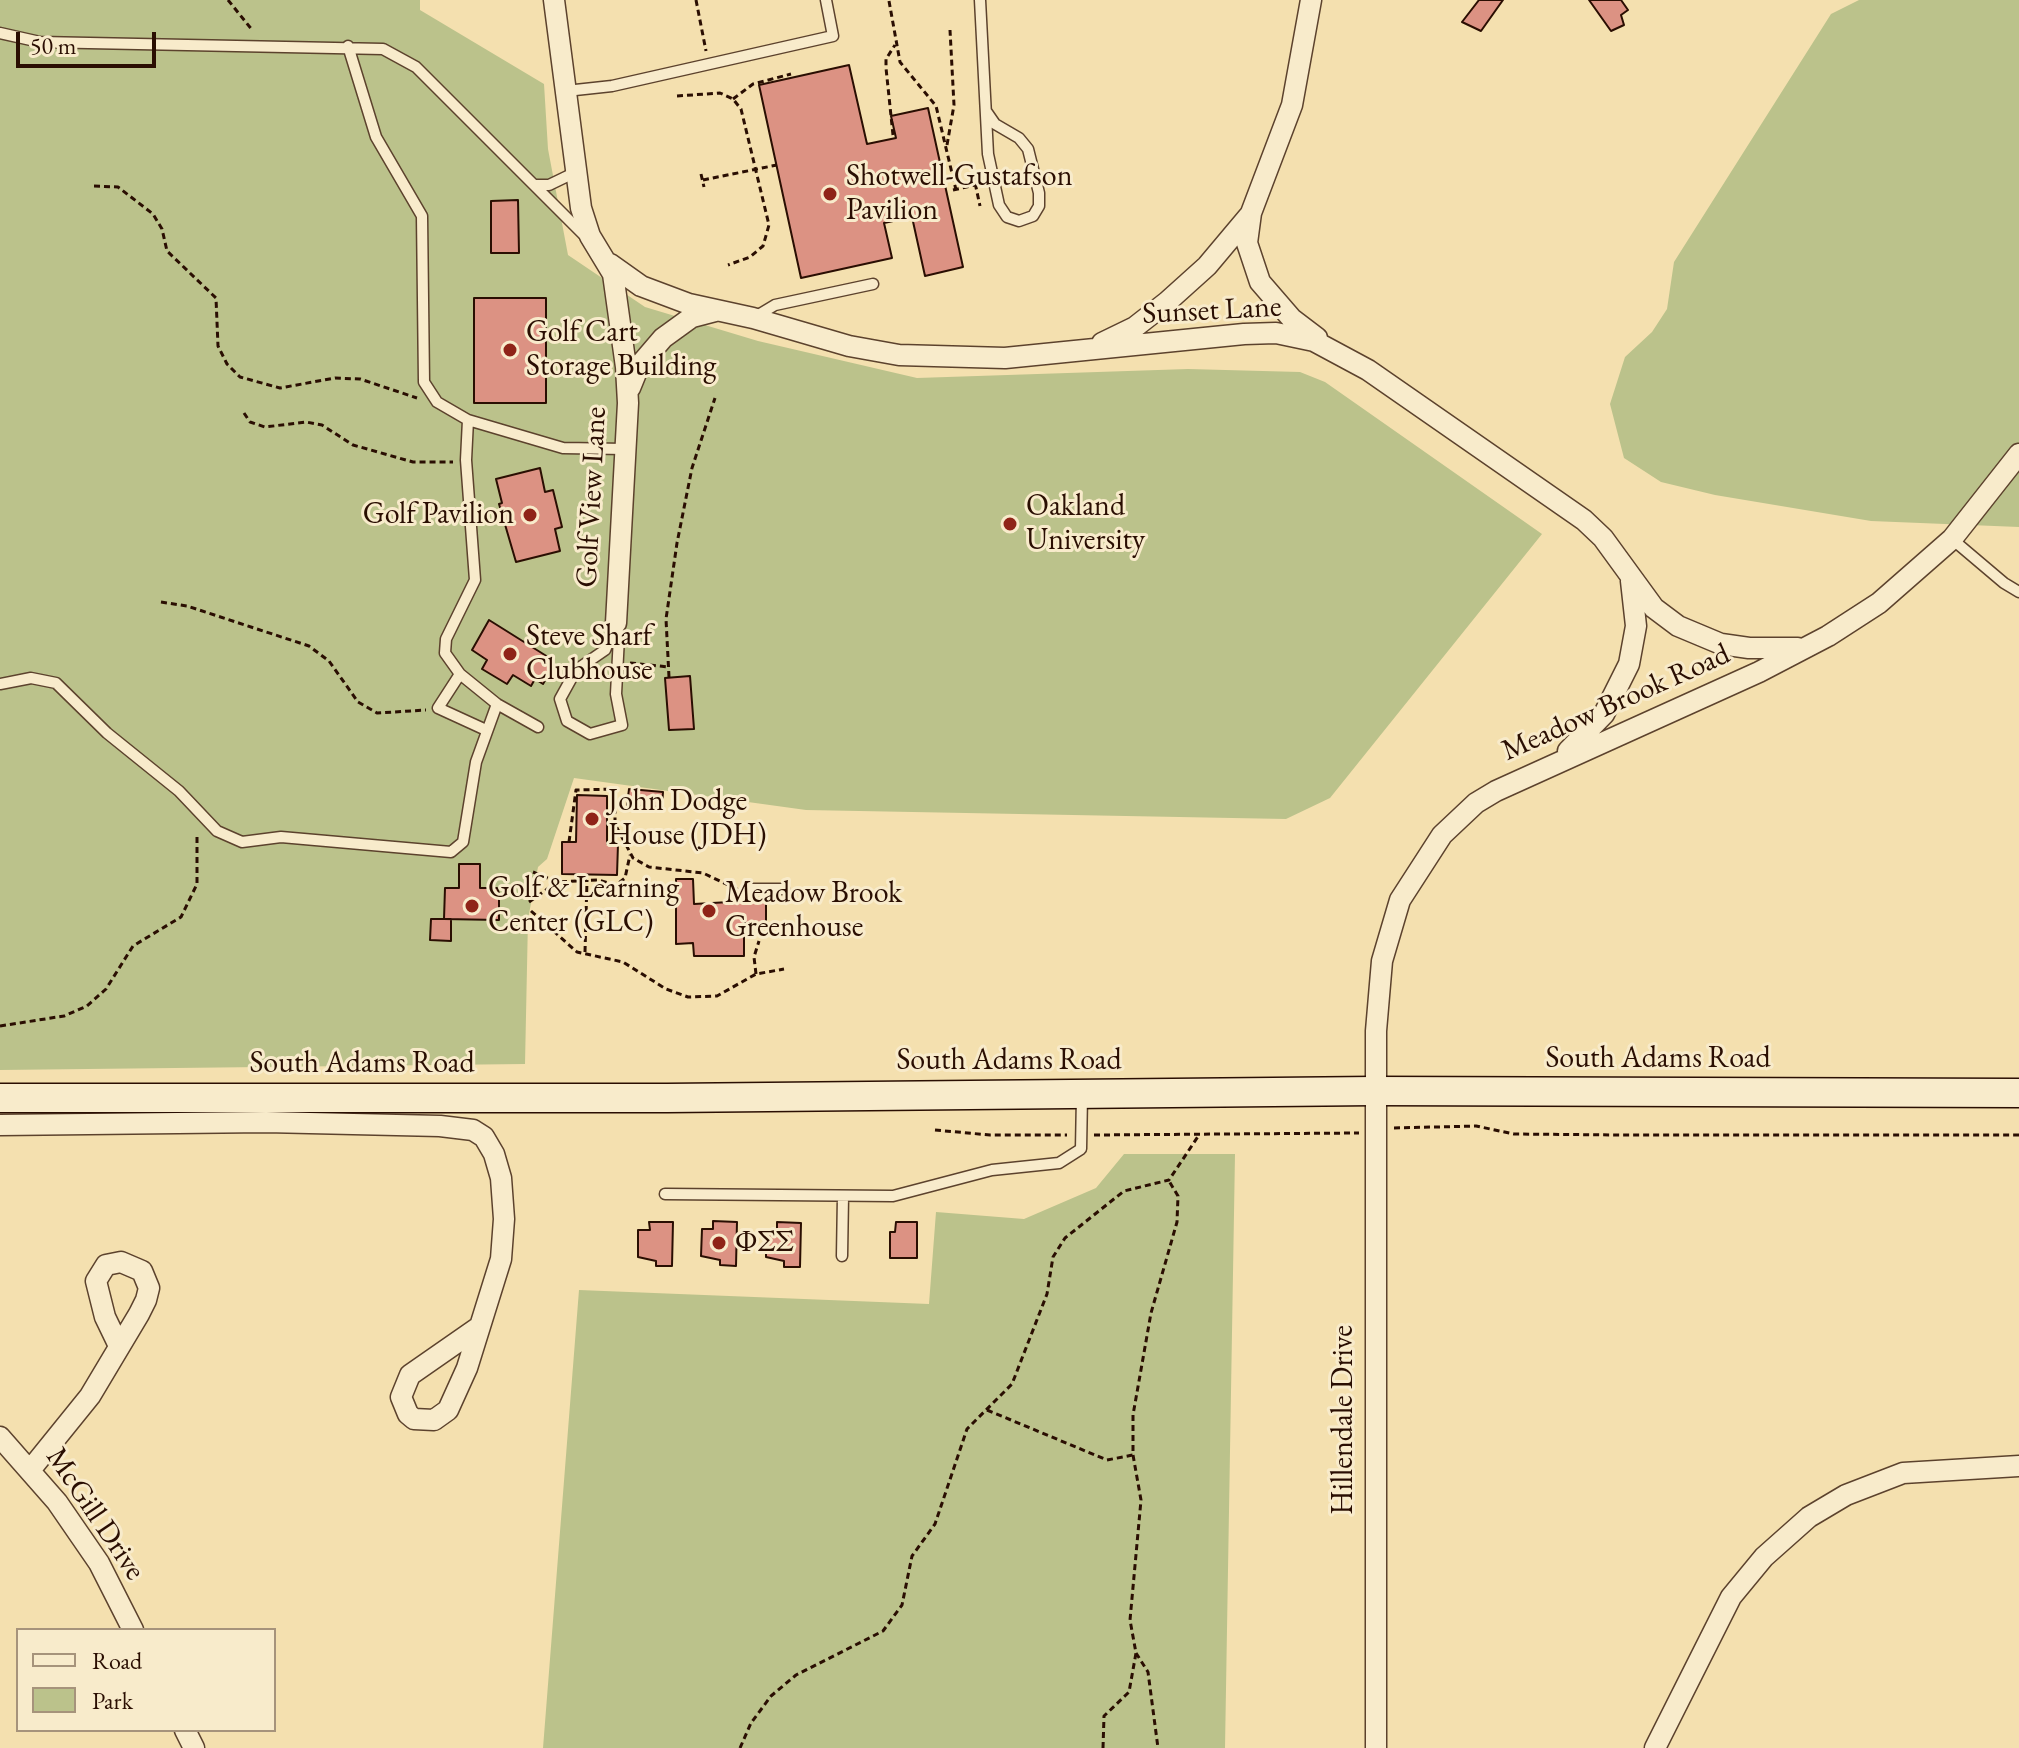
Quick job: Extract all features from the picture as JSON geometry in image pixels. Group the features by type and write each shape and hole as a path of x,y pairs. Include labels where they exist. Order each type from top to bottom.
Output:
{"main road":[{"name":"South Adams Road","path":"0,1098 667,1098 1374,1091 2019,1093"}],"street":[{"name":"Golf View Lane","path":"554,0 584,221 605,257 628,403 616,623"},
{"path":"1311,0 1292,105 1251,213 1247,243 1260,282 1292,319 1327,345"},
{"path":"1072,353 1119,335 1147,318 1207,266 1251,213"},
{"name":"Sunset Lane","path":"605,257 656,293 840,344 899,355 978,359 1072,353 1244,334 1289,335 1327,345 1368,370 1584,520 1603,538 1630,580 1666,617 1705,639 1749,648 1784,649 1813,645"},
{"path":"628,403 639,366 663,338 692,317 719,310"},
{"name":"Meadow Brook Road","path":"1374,1091 1382,961 1394,914 1430,850 1456,820 1496,791 1813,645 1879,603 1952,539 2019,454"},
{"name":"Sunset Lane","path":"1552,763 1604,714 1625,674 1636,626 1630,580"},
{"name":"Hillendale Drive","path":"1374,1091 1376,1748"},
{"path":"0,1125 266,1122 440,1126 473,1130 484,1137 494,1154 501,1178 504,1219 501,1259 467,1368 448,1410 434,1420 414,1419 408,1414 401,1397 410,1375 479,1327"},
{"path":"31,1469 68,1427 119,1346"},
{"name":"McGill Drive","path":"0,1437 31,1469 99,1563 132,1628"},
{"path":"1655,1748 1731,1597 1764,1557 1809,1517 1846,1495 1903,1473 2019,1466"}],"lane":[{"path":"566,91 612,86 833,36 826,0"},
{"path":"980,0 988,154 999,205 1007,217 1019,221 1033,216 1039,206 1039,193 1028,149 1019,138 995,124 986,111"},
{"path":"0,33 40,42 383,49 408,61 605,257"},
{"path":"348,46 376,137 422,216 422,364 424,382 437,402 468,420 563,448 625,449"},
{"path":"534,185 549,185 576,172"},
{"path":"753,318 775,305 873,284"},
{"path":"468,420 466,460 475,580 445,646 448,658 460,674 497,704 538,727"},
{"path":"1952,539 2019,592"},
{"path":"616,623 619,637 616,694 622,725 590,734 567,721 560,699 576,670 605,650 616,623"},
{"path":"460,674 438,708 486,730"},
{"path":"0,684 31,678 48,680 64,688 107,733 179,791 217,831 242,842 281,837 451,852 463,842 476,762 497,704"},
{"path":"751,889 784,889"},
{"path":"665,1194 905,1194 992,1170 1068,1161 1079,1153 1082,1145 1082,1094"},
{"path":"842,1256 843,1196"}],"path":[{"path":"228,0 264,45"},
{"path":"696,0 706,52"},
{"path":"889,1 895,45 909,75 936,106 955,190 975,185"},
{"path":"946,148 954,105 950,30"},
{"path":"893,135 886,59 895,45"},
{"path":"733,99 753,84 791,74"},
{"path":"714,82 716,93"},
{"path":"677,96 716,93 733,99 741,109 769,225 763,246 750,257 728,265"},
{"path":"971,164 980,206"},
{"path":"703,180 777,165"},
{"path":"701,174 704,187"},
{"path":"94,186 118,187 153,214 162,229 167,251 216,298 218,346 227,364 240,377 280,388 335,378 360,379 437,402"},
{"path":"669,677 666,619 677,543 692,468 715,398"},
{"path":"244,413 250,422 265,427 306,422 322,425 353,445 413,462 466,460"},
{"path":"161,602 187,606 309,646 329,661 358,702 377,713 438,708"},
{"path":"622,663 669,667"},
{"path":"569,842 576,790 615,789 615,824 630,855 649,867 692,870 730,888 751,889"},
{"path":"0,1026 64,1016 87,1006 106,989 133,946 181,917 191,902 197,884 200,865 197,834 206,820"},
{"path":"533,872 557,882 587,880 620,884 630,855"},
{"path":"585,953 587,880"},
{"path":"529,902 557,882"},
{"path":"531,911 577,952 623,962 666,989 688,997 717,996 756,974 784,969"},
{"path":"756,974 754,957 759,941"},
{"path":"1389,1128 1476,1126 1514,1134 2019,1135"},
{"path":"935,1130 990,1135 1069,1135"},
{"path":"1095,1135 1359,1133"},
{"path":"740,1748 751,1723 771,1696 796,1675 883,1631 902,1605 912,1556 935,1524 967,1429 1012,1384 1047,1294 1053,1257 1065,1238 1124,1191 1169,1180 1199,1135"},
{"path":"1103,1748 1104,1716 1129,1692 1136,1653 1130,1620 1141,1500 1133,1455 1133,1415 1151,1313 1177,1222 1178,1196 1169,1180"},
{"path":"985,1409 1107,1460 1133,1455"},
{"path":"1136,1653 1148,1672 1158,1748"}],"green space":[{"path":"0,0 420,0 420,10 544,84 548,149 568,255 645,307 758,341 917,378 1188,369 1300,372 1325,382 1542,534 1330,798 1286,819 806,810 574,778 547,859 538,867 528,919 525,1064 0,1070"},
{"path":"1859,0 2019,0 2019,527 1871,521 1715,495 1661,482 1624,458 1610,404 1625,357 1652,332 1667,309 1674,262 1831,14"},
{"path":"1124,1154 1235,1154 1225,1748 543,1748 579,1290 929,1304 936,1212 1024,1219 1096,1188"}],"building":[{"path":"1479,0 1503,0 1481,31 1462,22"},
{"path":"1589,0 1621,0 1628,10 1621,15 1624,25 1611,31"},
{"name":"Shotwell-Gustafson Pavilion","path":"849,65 867,144 896,138 891,116 928,108 963,267 925,276 912,217 884,223 892,258 801,278 759,85"},
{"path":"518,200 519,253 491,253 491,201"},
{"name":"Golf Cart Storage Building","path":"474,298 546,298 546,403 474,403"},
{"name":"Golf Pavilion","path":"540,468 545,492 553,490 562,527 555,529 560,551 516,562 499,504 502,503 496,479"},
{"name":"Steve Sharf Clubhouse","path":"489,620 548,657 545,662 553,667 543,684 535,679 531,686 513,675 507,684 482,669 487,660 472,650"},
{"path":"690,676 694,729 669,730 665,678"},
{"path":"629,789 663,792 662,807 627,805"},
{"name":"John Dodge House (JDH)","path":"577,795 607,796 607,844 618,844 617,875 562,874 562,842 576,842"},
{"name":"Golf & Learning Center (GLC)","path":"459,864 480,864 480,888 497,888 499,893 499,920 444,919 445,888 459,888"},
{"path":"676,879 693,879 694,904 766,900 766,923 744,923 744,956 694,956 693,943 676,944"},
{"path":"431,919 451,919 451,941 430,940"},
{"name":"ΦΣΣ","path":"713,1221 737,1222 736,1266 720,1265 720,1260 701,1256 702,1229 713,1229"},
{"path":"649,1222 673,1222 672,1266 656,1266 656,1261 638,1257 638,1230 650,1230"},
{"path":"777,1222 801,1223 800,1267 784,1267 784,1261 766,1257 766,1230 777,1230"},
{"path":"896,1222 917,1222 917,1258 890,1258 890,1232 895,1232"}],"place":[{"name":"Shotwell-Gustafson Pavilion","path":"830,194"},
{"name":"Golf Cart Storage Building","path":"510,350"},
{"name":"Golf Pavilion","path":"530,515"},
{"name":"Oakland University","path":"1010,524"},
{"name":"Steve Sharf Clubhouse","path":"510,654"},
{"name":"John Dodge House (JDH)","path":"592,819"},
{"name":"Golf & Learning Center (GLC)","path":"472,906"},
{"name":"Meadow Brook Greenhouse","path":"709,911"},
{"name":"ΦΣΣ","path":"719,1243"}]}
